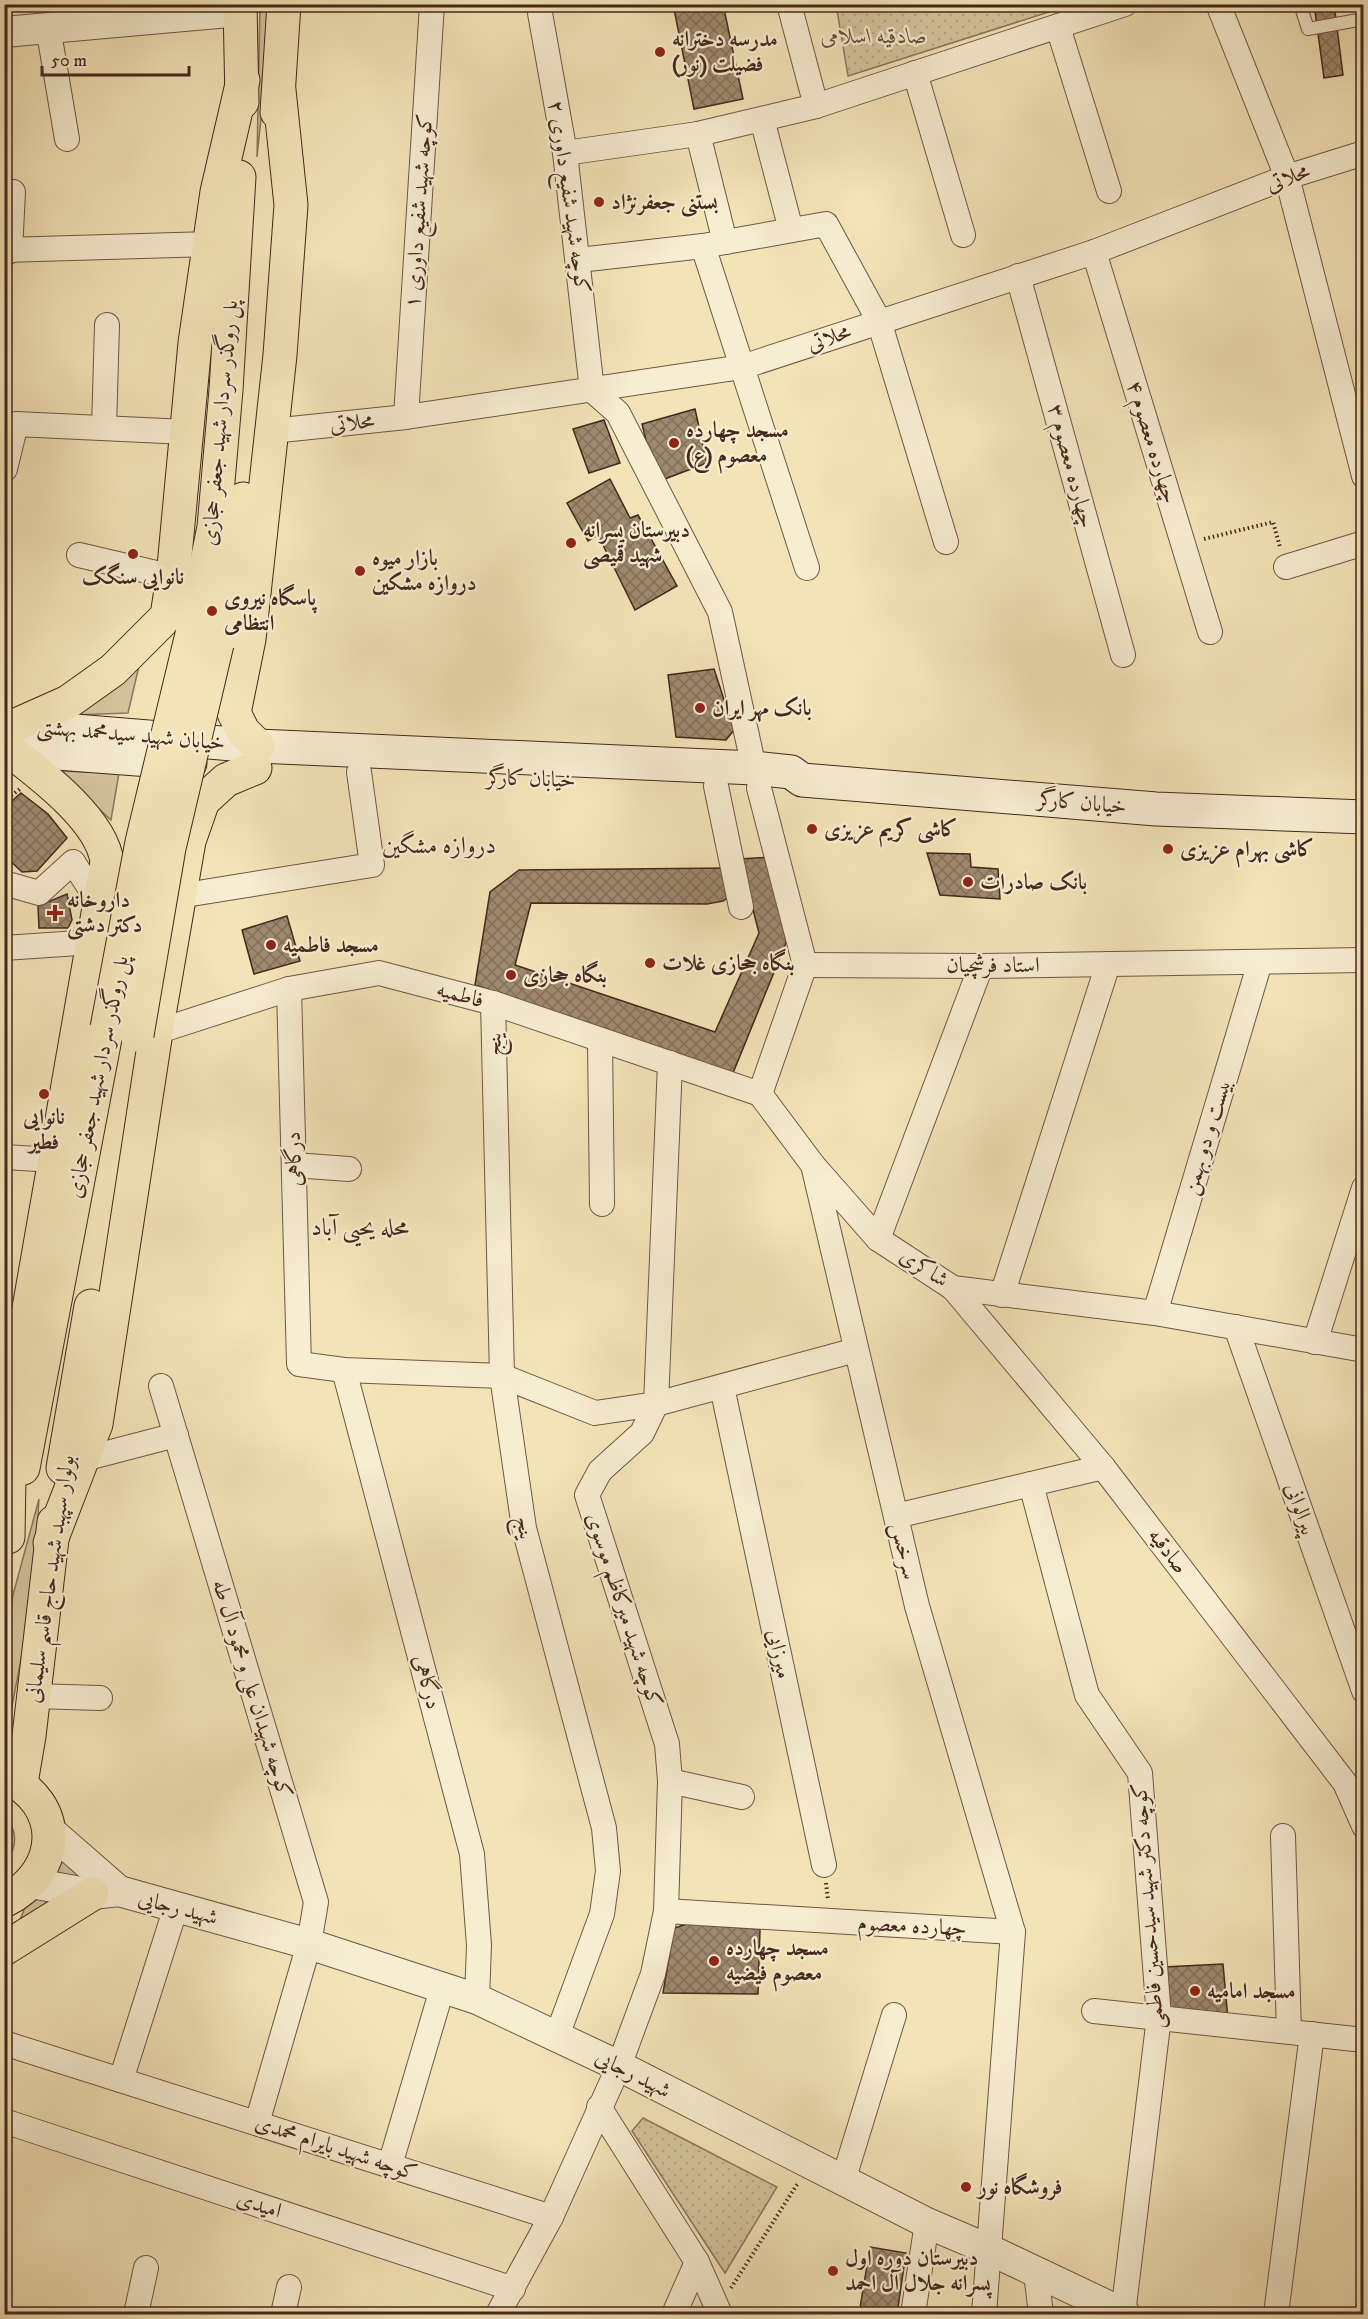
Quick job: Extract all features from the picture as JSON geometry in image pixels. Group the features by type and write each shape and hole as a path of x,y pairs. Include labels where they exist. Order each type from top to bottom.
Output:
{"main road":[{"path":"6,1545 10,1417 55,1160 120,1029 179,896 189,841 204,801 226,780 257,757 234,713 249,639 272,431 291,205 279,90 284,4"},
{"path":"192,632 174,577 186,432 217,192 243,80 240,8"},
{"name":"پل روگذر سردار شهید جعفر حجازی","path":"74,1410 142,842 192,632 214,527 226,390 243,80"},
{"name":"پل روگذر سردار شهید جعفر حجازی","path":"192,632 239,537 249,450 279,90"},
{"path":"192,632 169,631 176,644 186,654 199,660 213,662 228,658 240,651 249,639"},
{"path":"50,1543 96,1424 120,1029 93,942 107,862 104,847 70,803 8,738 68,702 113,670 192,632"},
{"name":"خیابان شهید سیدمحمد بهشتی","path":"8,738 257,757"},
{"name":"خیابان کارگر","path":"257,757 756,778"},
{"name":"خیابان کارگر","path":"257,757 359,772 716,786 791,772 802,780 1156,809 1364,817"},
{"name":"پل روگذر سردار شهید جعفر حجازی","path":"37,1411 120,1029"},
{"name":"بولوار سپهبد شهید حاج قاسم سلیمانی","path":"13,1779 17,1741 33,1696 50,1543 74,1410"},
{"name":"بولوار سپهبد شهید حاج قاسم سلیمانی","path":"6,1545 37,1411"},
{"path":"4,1900 31,1883 47,1855 48,1829 42,1807 13,1779"},
{"path":"4,1949 106,1893"}],"street":[{"name":"کوچه شهید شفیع داوری ۱","path":"406,417 432,4"},
{"name":"کوچه شهید شفیع داوری ۲","path":"541,4 540,12 565,153 592,390"},
{"path":"789,4 816,106"},
{"path":"565,153 698,134 816,106 1125,4"},
{"path":"1218,4 1287,177 1364,476"},
{"path":"4,32 240,8"},
{"path":"48,27 67,139"},
{"path":"1058,27 1109,190"},
{"path":"915,73 963,234"},
{"path":"762,119 791,230"},
{"path":"698,134 714,244 742,367 807,568"},
{"name":"محلاتی","path":"272,431 406,417 742,367 1094,252 1287,177 1364,153"},
{"path":"13,192 7,250 210,244"},
{"path":"579,260 714,244 826,224 879,321 946,542"},
{"name":"چهارده معصوم ۴","path":"1094,252 1210,632"},
{"name":"چهارده معصوم ۳","path":"1018,276 1123,655"},
{"path":"104,428 106,325"},
{"path":"592,390 618,413 720,612 756,778 805,965 760,1094"},
{"path":"4,475 16,424 186,432"},
{"path":"1286,567 1364,543"},
{"path":"79,555 174,577"},
{"path":"179,896 372,864 359,772"},
{"path":"716,786 741,907"},
{"path":"7,884 39,893 73,862 100,904"},
{"path":"5,947 93,942"},
{"name":"استاد فرشچیان","path":"805,965 981,966 1364,960"},
{"name":"بیست و دو بهمن","path":"1155,1313 1260,962"},
{"path":"1002,1295 1108,964"},
{"path":"878,1239 981,966"},
{"name":"فاطمیه","path":"120,1029 289,989 379,973 493,1004 760,1094"},
{"name":"درگاهی","path":"289,989 299,1364 344,1370 472,1854 479,1945 477,2000"},
{"name":"ینج","path":"493,1004 502,1376 524,1528 604,1828 607,1860 607,1887 602,1914 558,2036"},
{"path":"600,1040 602,1204"},
{"name":"کوچه شهید میرکاظم موسوی","path":"498,2314 551,2217 619,2066 653,1974 666,1911 670,1781 666,1744 587,1495 600,1471 642,1433 656,1404 670,1064"},
{"name":"شاکری","path":"760,1094 813,1165 878,1239 953,1288 1155,1313 1364,1350"},
{"path":"4,1156 55,1160"},
{"path":"294,1165 349,1169"},
{"name":"سرخس","path":"813,1165 917,1606 1013,1932"},
{"path":"1315,1342 1364,1188"},
{"name":"صادقیه","path":"953,1288 1103,1467 1354,1781 1364,1826"},
{"name":"پیرالوانی","path":"1236,1328 1364,1691"},
{"path":"344,1370 502,1376 596,1413 656,1404 856,1350"},
{"name":"کوچه شهیدان علی و محمود آل طه","path":"161,1386 315,1902 309,1944 257,2123"},
{"name":"میرزایی","path":"722,1387 824,1865"},
{"path":"84,1459 176,1436"},
{"path":"896,1516 1103,1467"},
{"name":"کوچه دکتر شهید سیدحسین فاطمی","path":"1031,1484 1087,1695 1140,1773 1159,2017 1124,2314"},
{"path":"33,1696 100,1698"},
{"path":"670,1781 742,1797"},
{"name":"شهید رجایی","path":"48,1829 106,1893"},
{"path":"1276,2314 1301,2033 1283,1836"},
{"name":"شهید رجایی","path":"31,1883 106,1893 176,1907 309,1944 477,2000 619,2066 927,2223 990,2250 1124,2314"},
{"path":"121,2080 176,1907"},
{"name":"چهارده معصوم","path":"666,1911 1013,1932"},
{"path":"984,2314 1013,1932"},
{"path":"390,2165 442,1989"},
{"path":"1094,2011 1364,2040"},
{"path":"843,2181 894,2015"},
{"name":"کوچه شهید بایرام محمدی","path":"4,2043 551,2217"},
{"path":"599,2107 697,2262 719,2312"},
{"name":"امیدی","path":"4,2121 513,2289"},
{"path":"913,2314 927,2223"},
{"path":"674,2314 697,2262"},
{"path":"136,2314 146,2268"},
{"path":"1036,2273 1041,2314"},
{"path":"283,2314 289,2287"}],"lane":[{"path":"1300,4 1308,29 1364,20"}],"path":[{"path":"6,315 7,250"},
{"path":"1183,544 1274,522 1286,567"},
{"path":"824,1865 831,1921"},
{"path":"719,2312 810,2164"}],"green space":[{"name":"صادقیه اسلامی","path":"836,4 1071,4 1071,5 848,76"},
{"path":"260,5 273,5 257,157"},
{"path":"139,666 128,713 74,715"},
{"path":"58,771 119,773 111,820"},
{"path":"39,1499 33,1597 9,1722 5,1728 5,1641 13,1595"},
{"path":"4,1816 12,1827 15,1839 12,1851 5,1862"},
{"path":"58,1855 101,1882 55,1873"},
{"path":"32,1898 70,1899 19,1923 25,1907"},
{"path":"643,2118 777,2187 725,2273 632,2131"}],"building":[{"path":"673,4 723,4 743,99 694,109"},
{"path":"1314,4 1334,4 1343,75 1324,78"},
{"name":"مسجد چهارده معصوم (ع)","path":"695,409 707,463 662,480 651,461 642,424"},
{"path":"604,420 620,463 589,473 573,429"},
{"path":"610,479 630,518 638,515 677,586 635,610 598,535 588,541 567,503"},
{"name":"بانک مهر ایران","path":"714,669 734,730 726,740 676,737 668,675"},
{"path":"21,793 48,814 67,838 37,871 22,872 4,855 4,808"},
{"name":"بانک صادرات","path":"927,853 970,854 971,867 998,869 1000,899 940,895"},
{"name":"بنگاه جحازی","path":"771,857 788,938 733,1073 475,985 490,892 519,870 728,868 730,896 723,901 707,904 531,903 515,965 715,1032 759,933 740,859"},
{"name":"داروخانه دکتر دشتی","path":"67,894 72,920 68,928 39,928 38,906"},
{"name":"مسجد فاطمیه","path":"287,916 300,961 254,974 242,930"},
{"name":"مسجد چهارده معصوم فیضیه","path":"687,1924 760,1929 758,1994 663,1993 674,1928"},
{"name":"مسجد امامیه","path":"1223,1964 1228,2020 1167,2014 1164,1967"},
{"path":"870,2247 906,2253 897,2314 859,2314"}],"place":[{"name":"مدرسه دخترانه فضیلت (نور)","path":"660,52"},
{"name":"بستنی جعفرنژاد","path":"599,202"},
{"name":"مسجد چهارده معصوم (ع)","path":"674,443"},
{"name":"دبیرستان پسرانه شهید قمیصی","path":"571,543"},
{"name":"نانوایی سنگک","path":"133,554"},
{"name":"بازار میوه دروازه مشکین","path":"360,571"},
{"name":"پاسگاه نیروی انتظامی","path":"212,611"},
{"name":"بانک مهر ایران","path":"700,708"},
{"name":"کاشی کریم عزیزی","path":"812,829"},
{"name":"کاشی بهرام عزیزی","path":"1168,849"},
{"name":"بانک صادرات","path":"968,882"},
{"name":"داروخانه دکتر دشتی","path":"55,913"},
{"name":"مسجد فاطمیه","path":"271,945"},
{"name":"بنگاه جحازی غلات","path":"650,963"},
{"name":"بنگاه جحازی","path":"511,975"},
{"name":"نانوایی فطیر","path":"44,1094"},
{"name":"مسجد چهارده معصوم فیضیه","path":"714,1961"},
{"name":"مسجد امامیه","path":"1195,1991"},
{"name":"فروشگاه نور","path":"966,2187"},
{"name":"دبیرستان دوره اول پسرانه جلال آل احمد","path":"833,2271"}],"district":[{"name":"دروازه مشگین","path":"439,846"},
{"name":"محله یحیی آباد","path":"360,1228"}]}
